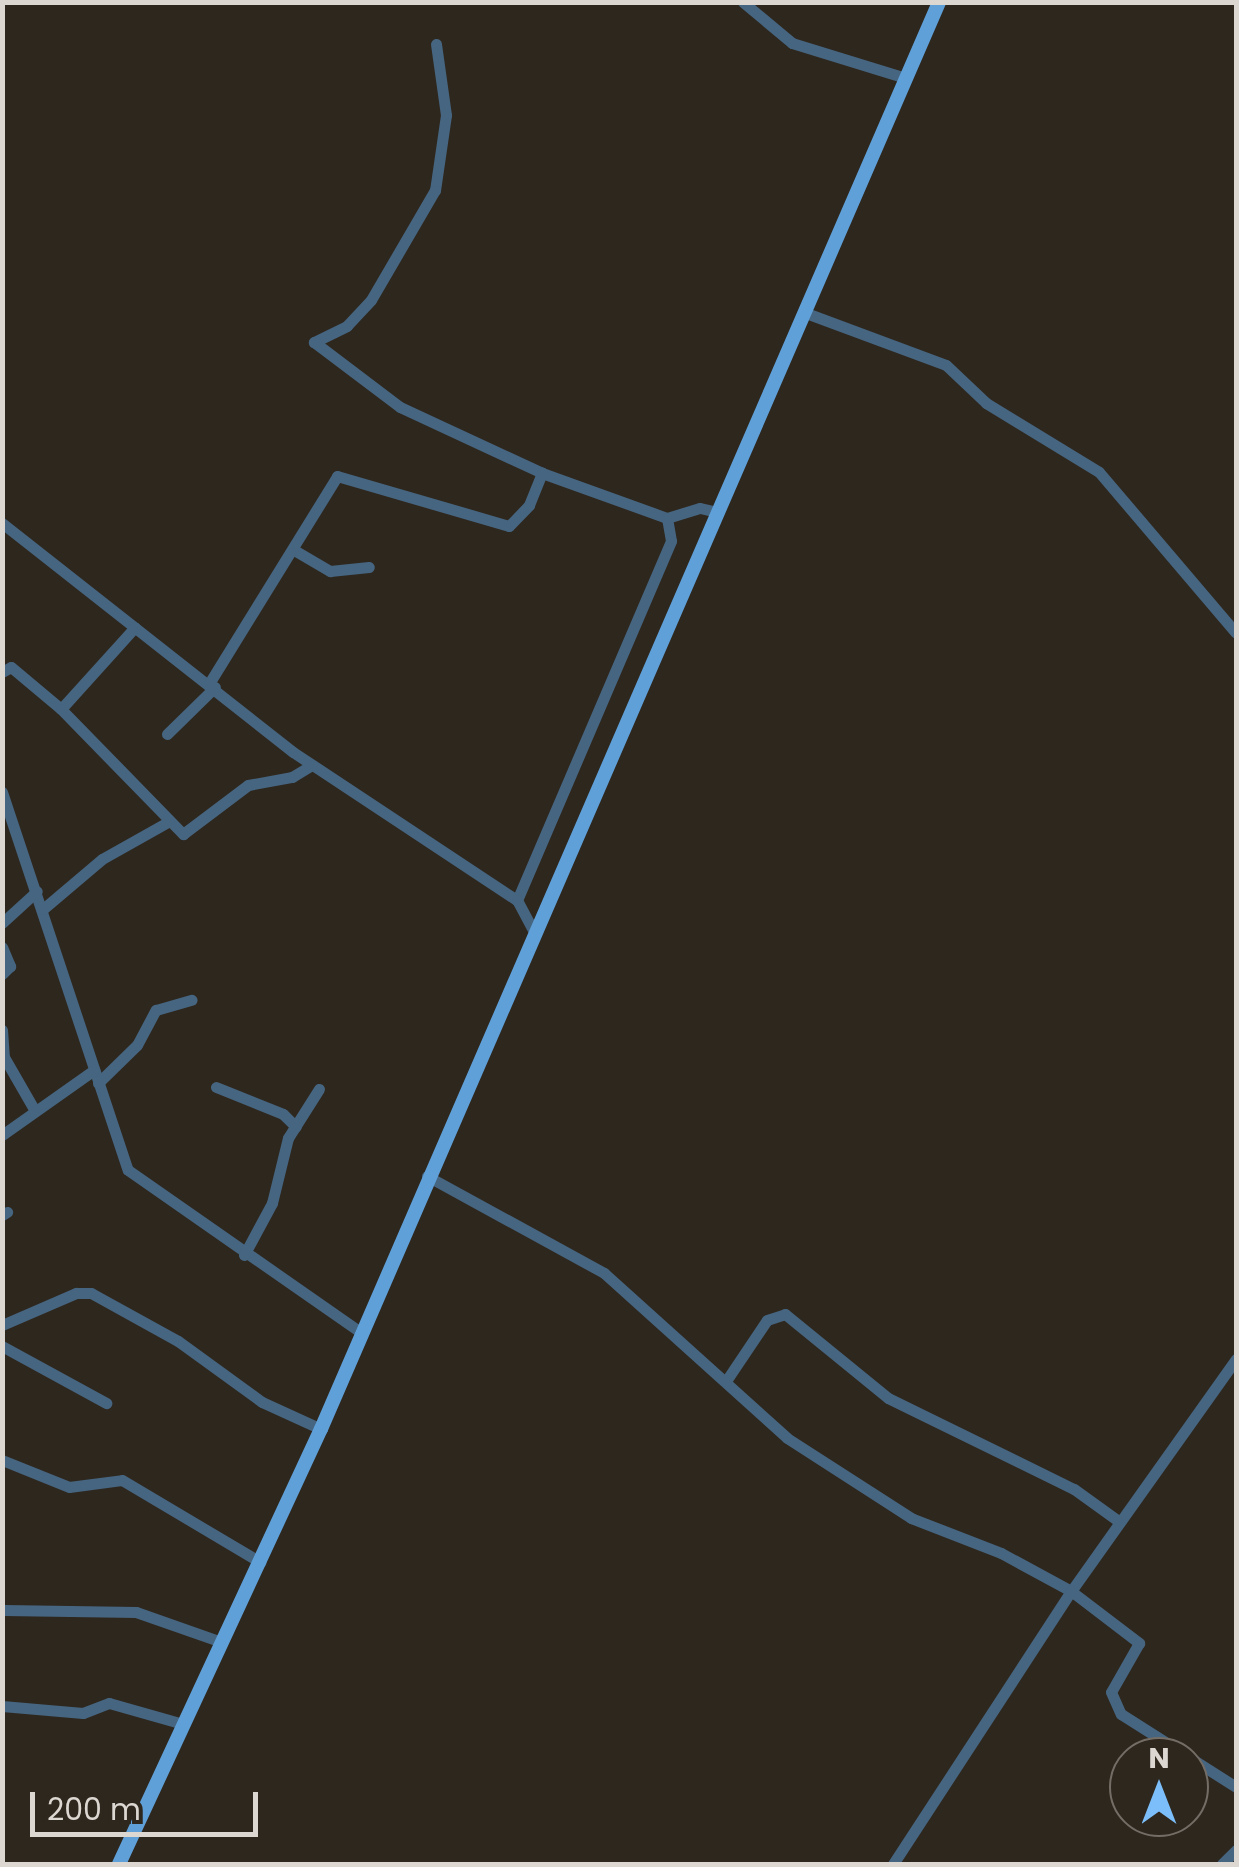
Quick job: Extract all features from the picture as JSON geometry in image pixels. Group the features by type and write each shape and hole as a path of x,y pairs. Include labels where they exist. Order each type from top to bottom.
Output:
{"main road":[{"path":"120,1864 218,1641 260,1562 321,1430 427,1176 939,2"}],"street":[{"path":"743,2 792,43 906,78"},
{"path":"436,44 446,114 436,190 370,300 347,326 314,342 400,407 542,474 668,518 700,508 717,512"},
{"path":"806,313 946,365 986,403 1100,472 1236,633"},
{"path":"167,734 213,684 338,476 509,526 529,506 542,474"},
{"path":"517,900 671,541 668,518"},
{"path":"2,523 312,765 517,900 534,932"},
{"path":"294,550 330,572 369,567"},
{"path":"62,709 136,627"},
{"path":"5,667 62,709 183,834 248,785 292,777 312,765"},
{"path":"2,792 128,1170 244,1255 362,1333"},
{"path":"43,909 102,860 168,822"},
{"path":"2,923 37,891"},
{"path":"2,947 10,966 2,974"},
{"path":"2,1135 96,1076 137,1045 156,1010 192,1000"},
{"path":"2,1030 4,1057 35,1111"},
{"path":"216,1087 283,1114 296,1127"},
{"path":"244,1255 272,1204 296,1127 320,1089"},
{"path":"427,1176 604,1273 787,1438 911,1518 1000,1552 1071,1591 1139,1643 1111,1692 1121,1714 1236,1786"},
{"path":"2,1325 76,1293 110,1299 262,1402 321,1430"},
{"path":"726,1381 767,1320 785,1314 888,1398 1074,1489 1117,1520"},
{"path":"2,1346 106,1403"},
{"path":"893,1864 1117,1520 1236,1359"},
{"path":"2,1460 70,1488 122,1480 260,1562"},
{"path":"4,1610 136,1612 218,1641"},
{"path":"2,1706 83,1713 108,1703 183,1724"},
{"path":"1222,1864 1236,1850"}]}
